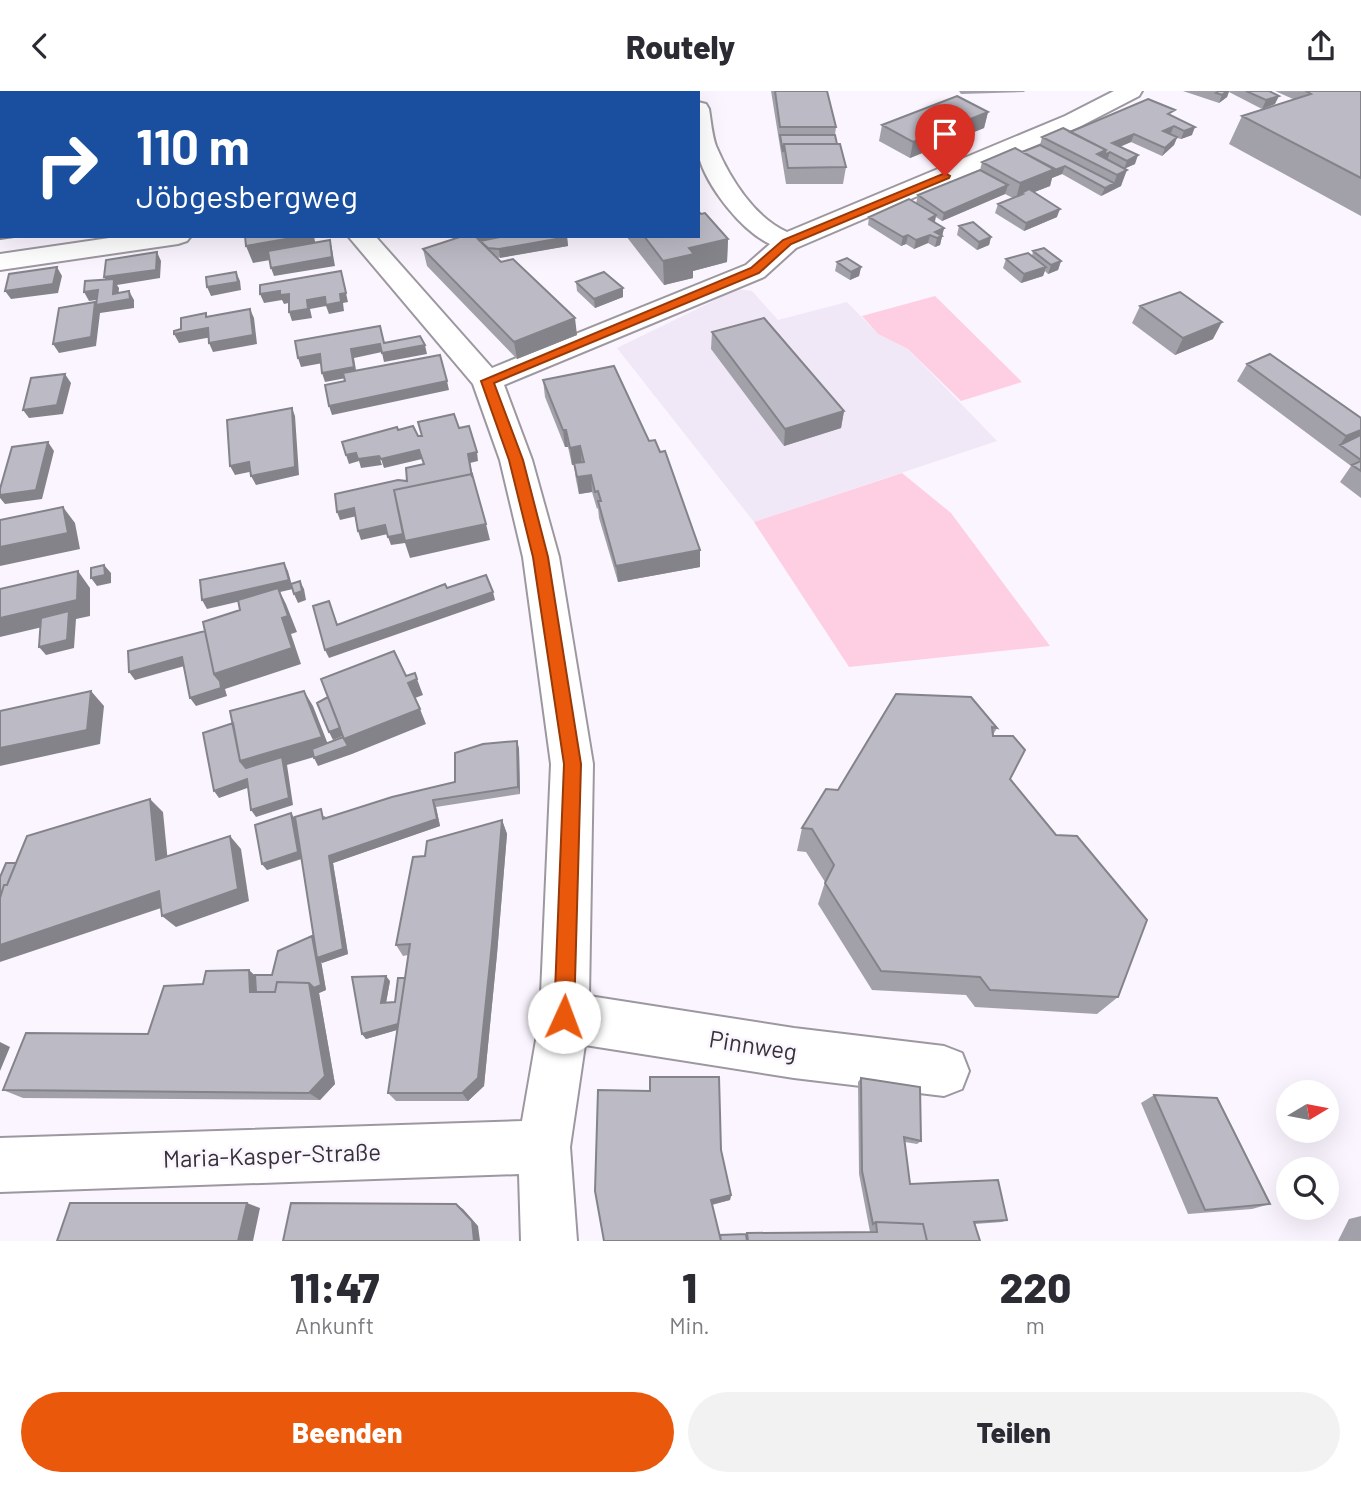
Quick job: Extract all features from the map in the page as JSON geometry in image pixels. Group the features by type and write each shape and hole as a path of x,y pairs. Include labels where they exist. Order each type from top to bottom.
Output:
{"street":[{"path":"487,381 755,271 787,242 1062,126 1131,91"},
{"path":"700,121 704,145 730,193 763,231 787,242"},
{"path":"0,262 164,238"},
{"path":"363,238 487,381 516,460 541,557 572,764 564,1017 544,1147 549,1241"},
{"name":"Pinnweg","path":"564,1017 794,1053 944,1071"},
{"name":"Maria-Kasper-Straße","path":"0,1165 544,1147"}],"shaded area":[{"path":"738,289 752,291 778,320 847,302 878,334 908,349 997,441 754,522 617,348"},
{"path":"935,296 1022,382 961,401 908,349 878,334 862,316"},
{"path":"902,473 951,513 1050,646 849,667 754,522"}],"building":[{"path":"775,91 827,91 836,127 780,127"},
{"path":"1246,91 1269,91 1279,96 1266,100"},
{"path":"1306,91 1361,91 1361,178 1242,116 1311,94"},
{"path":"957,96 988,112 913,142 882,125"},
{"path":"1148,99 1175,110 1168,114 1195,127 1184,131 1174,126 1163,131 1177,137 1165,148 1134,134 1112,143 1138,155 1127,161 1110,152 1104,155 1106,150 1070,132"},
{"path":"1063,128 1106,150 1097,154 1127,170 1117,175 1042,137"},
{"path":"780,135 835,135 837,144 784,144 783,152"},
{"path":"784,144 840,144 846,167 788,168"},
{"path":"1040,145 1114,183 1105,188 1065,166 1055,170 1022,152"},
{"path":"1015,148 1055,169 1020,183 982,162"},
{"path":"980,170 1008,185 944,213 918,195"},
{"path":"1029,189 1060,209 1026,223 998,204"},
{"path":"909,199 936,215 929,219 944,228 935,232 942,236 937,238 930,235 916,240 908,235 903,237 869,217"},
{"path":"700,213 705,213 728,239 689,248 694,254 663,261 646,238 700,238"},
{"path":"973,222 991,237 979,242 959,226"},
{"path":"245,238 292,238 246,246"},
{"path":"457,238 477,238 501,262 513,259 575,318 514,342 423,249"},
{"path":"495,238 561,238 499,249 488,248 480,241"},
{"path":"330,240 332,257 271,268 268,251"},
{"path":"1044,248 1061,261 1051,265 1033,251"},
{"path":"157,252 156,270 104,277 106,260"},
{"path":"1028,253 1046,267 1024,274 1006,259"},
{"path":"847,258 861,267 851,272 837,262"},
{"path":"57,267 53,284 5,291 9,274"},
{"path":"341,271 346,293 340,294 341,302 326,305 325,297 307,300 308,309 289,312 289,294 280,295 280,291 260,294 260,285"},
{"path":"236,272 238,282 207,287 206,277"},
{"path":"604,272 623,288 594,299 576,282"},
{"path":"114,279 113,294 129,291 130,299 96,305 98,290 84,292 85,281"},
{"path":"1180,292 1222,322 1183,338 1140,306"},
{"path":"95,302 91,337 53,344 59,308"},
{"path":"250,309 253,335 209,343 208,328 174,334 174,331 181,329 181,318 206,313 206,317"},
{"path":"764,318 844,411 785,429 712,332"},
{"path":"380,326 384,343 420,336 425,345 382,353 380,344 351,349 354,367 322,373 320,354 298,358 295,341"},
{"path":"1270,354 1361,418 1361,430 1346,436 1247,364"},
{"path":"440,355 447,381 329,406 325,385 345,381 343,373"},
{"path":"614,366 649,441 655,440 660,452 665,451 700,550 616,566 598,501 601,501 598,491 595,492 591,475 577,477 574,463 584,462 580,446 570,448 566,430 563,430 543,380"},
{"path":"65,374 57,405 23,410 31,378"},
{"path":"292,408 295,467 251,476 249,462 230,466 227,420"},
{"path":"454,414 459,428 469,426 477,452 468,454 471,474 394,490 403,534 388,537 385,525 358,531 354,508 337,512 335,494 398,480 407,481 406,468 424,464 419,450 381,459 379,456 358,459 356,453 346,455 342,442 397,427 398,430 413,426 418,436 422,436 418,422"},
{"path":"1361,435 1361,460 1340,445"},
{"path":"48,442 36,490 0,495 12,447"},
{"path":"1361,461 1361,471 1352,465"},
{"path":"472,474 486,524 405,541 394,490"},
{"path":"63,507 68,533 0,547 0,520"},
{"path":"284,563 289,580 202,600 200,580"},
{"path":"104,565 105,575 91,578 91,568"},
{"path":"78,571 77,600 0,618 0,589"},
{"path":"486,575 493,592 325,650 313,606 329,601 337,625 445,584 447,588"},
{"path":"300,581 302,591 294,594 291,584"},
{"path":"278,588 288,616 282,618 292,648 214,674 203,622 240,610 238,600"},
{"path":"69,611 67,640 39,647 41,618"},
{"path":"205,631 214,674 220,681 221,688 190,698 182,657 129,672 128,651"},
{"path":"394,651 406,676 415,673 417,679 408,683 420,709 344,739 321,679"},
{"path":"91,691 87,730 0,748 0,711"},
{"path":"304,691 322,737 240,761 230,711"},
{"path":"896,694 971,697 997,728 992,727 993,736 1013,736 1025,750 1010,779 1056,835 1077,836 1147,920 1118,997 990,990 980,977 881,971 825,883 834,865 812,829 802,828 826,789 838,790"},
{"path":"328,697 340,728 329,732 317,703"},
{"path":"233,723 240,761 246,768 282,757 289,798 251,810 247,779 214,791 203,733"},
{"path":"343,737 348,746 314,758 312,749"},
{"path":"517,741 518,787 433,800 437,819 329,856 343,949 317,958 295,817 321,809 323,819 392,797 455,782 455,753 483,744"},
{"path":"150,799 156,860 230,836 238,889 162,916 159,891 0,945 0,898 27,836"},
{"path":"291,813 298,852 262,864 255,825"},
{"path":"502,820 478,1078 462,1093 388,1093 410,944 396,945 413,857 425,856 427,841"},
{"path":"6,863 16,863 0,898 0,877"},
{"path":"312,936 321,985 314,988 309,983 277,982 275,992 256,992 255,975 272,975 278,951"},
{"path":"249,970 250,992 275,992 277,982 309,983 325,1076 309,1093 3,1090 26,1033 148,1034 164,986 203,984 206,971"},
{"path":"386,976 381,1003 395,1002 398,978 405,978 398,1024 362,1034 352,977"},
{"path":"650,1077 719,1077 721,1150 731,1195 711,1200 721,1241 604,1241 595,1191 598,1090 650,1091"},
{"path":"861,1078 920,1087 921,1141 904,1137 910,1184 998,1180 1007,1220 974,1222 980,1241 927,1241 923,1224 873,1224 862,1171"},
{"path":"1154,1095 1217,1098 1270,1204 1205,1210"},
{"path":"70,1203 247,1203 238,1241 57,1241"},
{"path":"291,1203 456,1204 472,1221 474,1241 283,1241"},
{"path":"876,1222 923,1224 927,1241 748,1241 747,1233 877,1232"},
{"path":"746,1234 747,1241 721,1241 720,1235"}],"route":[{"path":"564,1017 572,764 541,557 516,460 487,381 755,271 787,242 945,176"}]}
